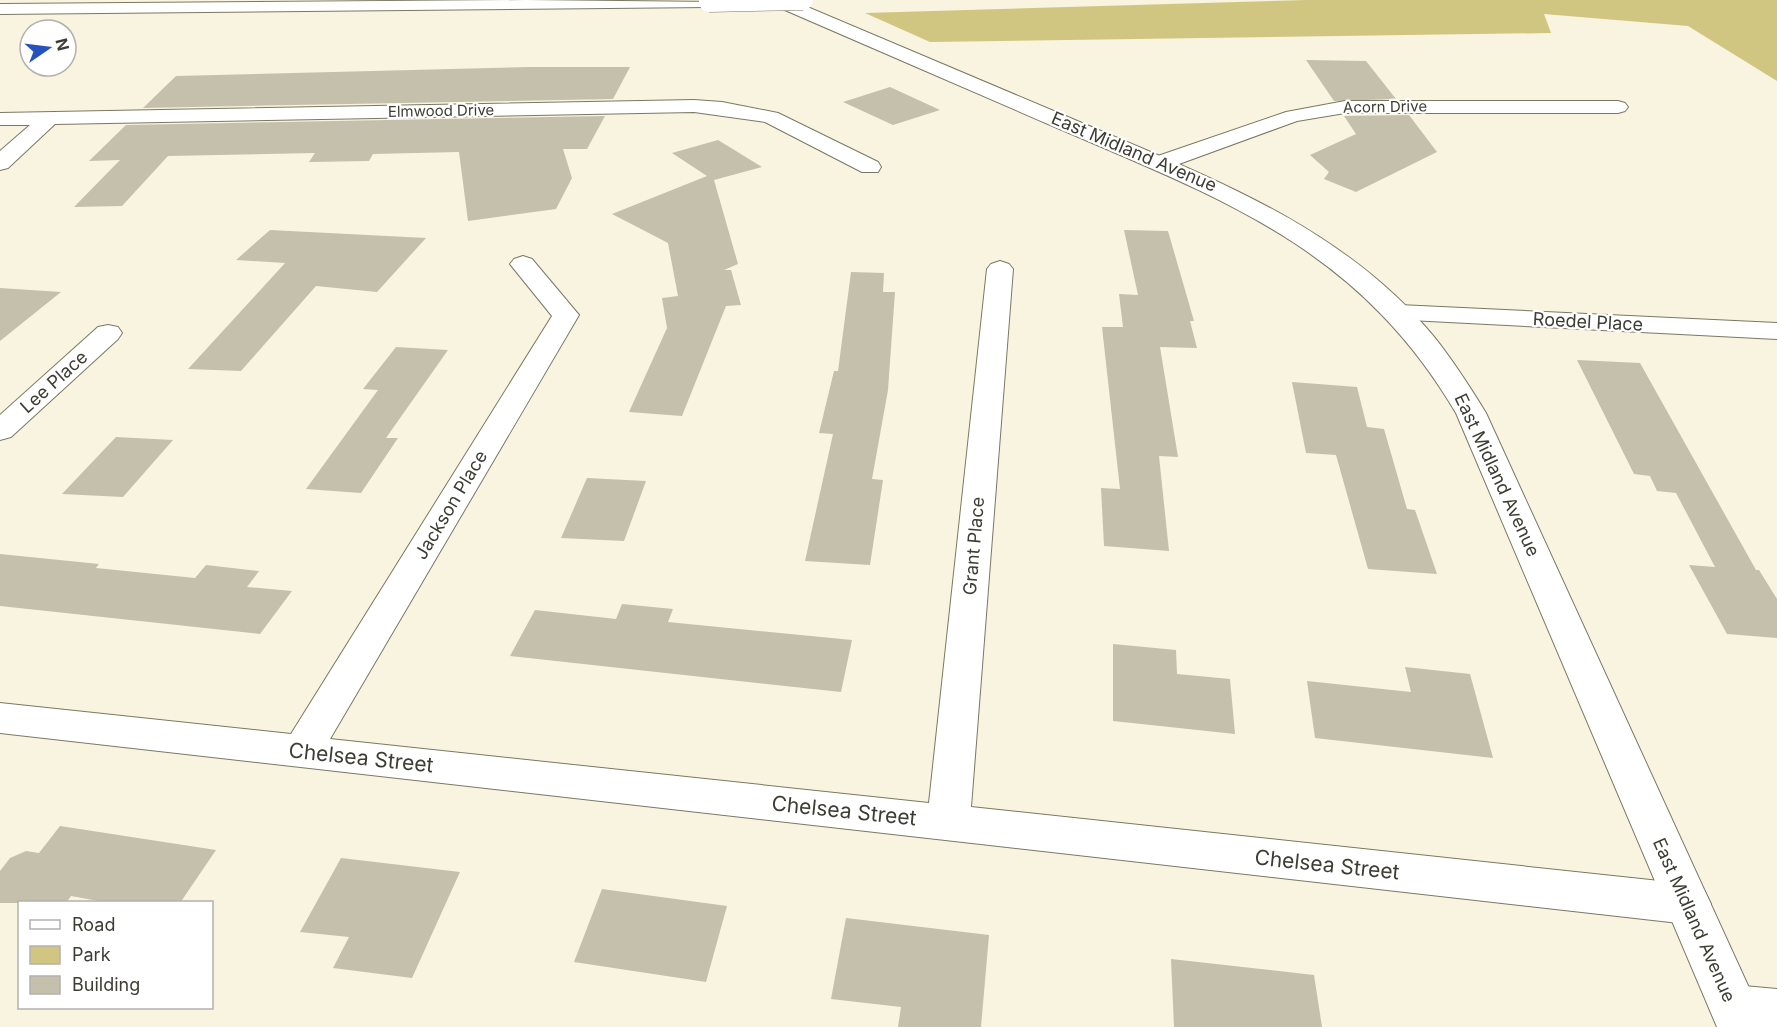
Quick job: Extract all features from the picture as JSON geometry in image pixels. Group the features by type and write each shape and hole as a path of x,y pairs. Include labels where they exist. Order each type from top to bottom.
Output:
{"main road":[{"name":"East Midland Avenue","path":"777,0 1160,163 1274,217 1352,270 1399,313 1431,350 1472,413 1688,904 1750,1015"},
{"path":"0,9 411,7 803,0"},
{"name":"Elmwood Drive","path":"0,119 713,107 747,111 787,123 870,167"},
{"name":"Acorn Drive","path":"1160,163 1293,116 1345,107 1618,107"},
{"path":"0,163 50,118"},
{"name":"Jackson Place","path":"301,752 566,315 523,264"},
{"name":"Grant Place","path":"948,823 1000,269"},
{"name":"Roedel Place","path":"1399,313 1777,331"},
{"name":"Lee Place","path":"0,431 108,333"},
{"name":"Chelsea Street","path":"0,718 1688,904"}],"green space":[{"path":"1307,0 1777,0 1777,81 1688,26 1544,14 1551,33 930,42 865,13"}],"building":[{"path":"1306,60 1366,61 1396,99 1334,101"},
{"path":"530,67 630,67 613,99 143,108 176,76"},
{"path":"890,87 940,110 893,125 843,102"},
{"path":"1409,115 1437,152 1356,192 1324,179 1329,172 1310,155 1356,134 1344,116"},
{"path":"605,116 587,149 563,149 572,178 556,209 468,221 459,152 373,154 369,161 309,162 315,153 168,156 122,206 74,207 120,160 89,161 126,125"},
{"path":"718,140 762,167 714,180 738,264 724,270 731,270 741,305 726,306 682,416 629,412 667,328 662,298 678,296 668,243 612,214 707,176 672,153"},
{"path":"270,230 426,238 377,292 316,286 241,371 188,369 285,263 236,260"},
{"path":"1124,230 1168,231 1194,321 1190,321 1197,348 1160,347 1178,457 1159,456 1169,551 1104,546 1101,488 1120,489 1102,327 1123,327 1119,294 1138,295"},
{"path":"851,272 884,273 883,292 895,292 888,390 872,479 883,480 870,565 805,561 833,434 819,433 834,371 838,371"},
{"path":"0,288 61,292 0,341"},
{"path":"396,347 448,350 386,438 398,438 361,493 306,489 378,390 363,389"},
{"path":"1577,360 1640,363 1756,570 1759,570 1777,599 1777,638 1727,634 1689,565 1715,567 1676,493 1657,491 1650,476 1634,474"},
{"path":"1292,382 1357,387 1367,427 1384,429 1407,509 1415,510 1437,574 1368,569 1336,455 1306,453"},
{"path":"116,437 173,440 123,497 62,494"},
{"path":"587,478 646,481 624,541 561,538"},
{"path":"0,554 99,564 96,568 195,578 206,565 259,571 247,587 292,591 260,634 0,606"},
{"path":"622,604 673,609 668,622 852,640 841,692 510,656 535,610 616,619"},
{"path":"1113,644 1176,650 1177,674 1230,679 1235,734 1113,721"},
{"path":"1405,667 1470,674 1493,758 1315,738 1307,681 1411,692"},
{"path":"60,826 216,850 181,901 98,901 71,896 67,901 0,903 0,871 10,858 26,851 39,853"},
{"path":"341,858 460,872 412,978 333,968 349,937 300,932"},
{"path":"602,889 727,906 706,982 574,962"},
{"path":"846,918 989,935 981,1027 898,1027 901,1007 831,999"},
{"path":"1171,959 1314,975 1322,1027 1174,1027"}]}
